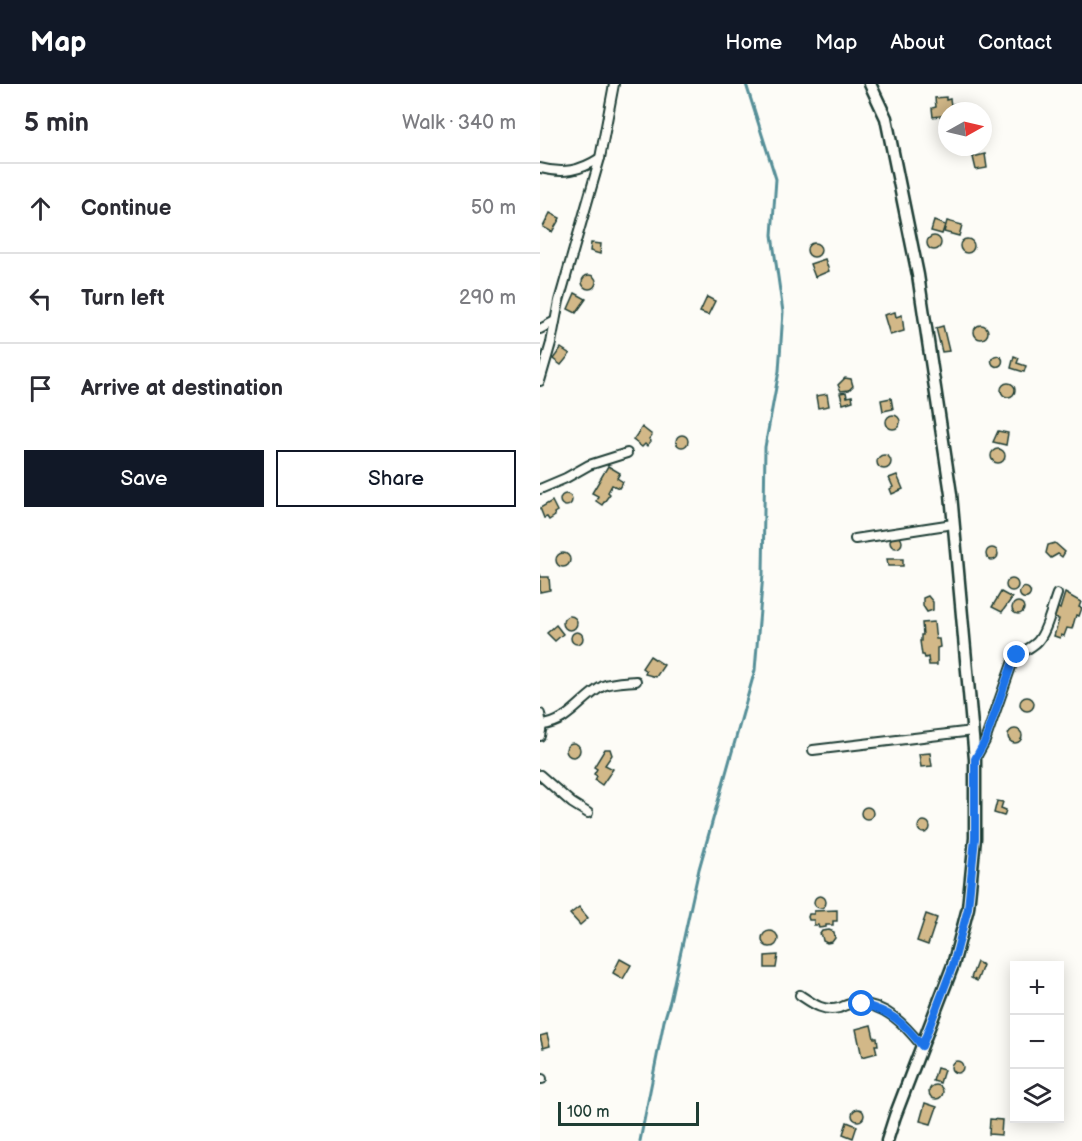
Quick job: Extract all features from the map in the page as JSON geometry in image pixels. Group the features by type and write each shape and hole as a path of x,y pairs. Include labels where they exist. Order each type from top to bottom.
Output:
{"street":[{"path":"540,381 565,279 600,158 614,84"},
{"path":"870,84 886,118 918,275 951,494 975,759 975,838 968,908 953,965 887,1141"},
{"path":"540,168 569,172 587,166 600,158"},
{"path":"540,329 555,321"},
{"path":"540,489 589,465 627,453"},
{"path":"855,538 953,524"},
{"path":"975,759 985,741 1013,661 1017,655 1036,643 1042,636 1057,594"},
{"path":"542,724 552,723 561,718 603,686 636,681"},
{"path":"540,714 542,724 540,736"},
{"path":"813,750 973,731"},
{"path":"540,775 572,803 588,813"},
{"path":"800,995 823,1008 837,1008 858,1003 883,1010 902,1022 922,1046"}],"building":[{"path":"946,97 946,100 950,99 950,102 938,102 938,116 933,117 932,108 936,107 935,98"},
{"path":"985,156 987,168 976,170 973,157"},
{"path":"550,213 560,218 552,232 543,227"},
{"path":"934,221 945,225 942,234 931,231"},
{"path":"947,221 962,225 959,236 944,232"},
{"path":"934,236 939,238 941,243 939,248 934,250 929,248 927,243 929,238"},
{"path":"967,239 972,241 974,246 972,251 967,253 962,251 960,246 962,241"},
{"path":"591,243 601,244 600,254 590,251"},
{"path":"814,243 819,245 821,250 819,255 814,257 809,255 807,250 809,245"},
{"path":"825,259 829,271 815,277 810,264"},
{"path":"589,275 594,277 596,282 594,287 589,289 584,287 582,282 584,277"},
{"path":"575,293 586,299 576,313 568,309"},
{"path":"707,297 715,301 708,315 700,312"},
{"path":"895,312 896,317 902,315 904,331 890,335 884,315"},
{"path":"981,325 986,327 988,332 986,337 981,339 976,337 974,332 976,327"},
{"path":"943,326 949,351 942,352 936,328"},
{"path":"561,348 570,354 561,365 553,359"},
{"path":"997,356 1001,357 1001,365 997,366 993,365 992,361 993,357"},
{"path":"1014,356 1019,358 1017,363 1026,366 1024,372 1011,368"},
{"path":"845,378 851,379 853,386 849,390 841,391 838,385"},
{"path":"1005,383 1011,383 1015,390 1011,397 1005,397 1001,393 1001,387"},
{"path":"846,392 847,397 852,396 853,401 843,404 840,393"},
{"path":"827,394 829,406 818,408 816,396"},
{"path":"891,398 893,409 883,411 881,400"},
{"path":"893,415 898,417 900,422 898,427 893,429 888,427 886,422 888,417"},
{"path":"642,427 652,435 647,446 645,444 642,447 633,440"},
{"path":"998,431 1008,433 1006,445 993,442"},
{"path":"684,435 688,441 684,447 680,447 676,439"},
{"path":"998,449 1003,451 1005,456 1003,461 998,463 993,461 991,456 993,451"},
{"path":"884,455 889,457 891,462 889,467 884,469 879,467 877,462 879,457"},
{"path":"608,466 620,473 617,478 623,482 619,488 612,485 608,492 610,494 602,505 596,501 598,496 592,493"},
{"path":"897,475 903,489 892,494 890,489 893,487 889,478"},
{"path":"568,494 572,500 568,506 564,506 560,498"},
{"path":"552,501 557,511 554,513 555,516 549,520 547,517 544,518 540,508"},
{"path":"898,536 902,542 898,548 894,548 890,540"},
{"path":"1055,543 1065,552 1062,557 1058,554 1051,558 1046,553 1048,545"},
{"path":"994,548 998,554 994,560 990,560 986,552"},
{"path":"560,553 566,553 570,560 566,567 560,567 556,563 556,557"},
{"path":"887,559 903,559 903,566 888,566"},
{"path":"540,574 541,577 549,577 550,590 540,592"},
{"path":"1014,579 1018,585 1014,591 1010,591 1006,583"},
{"path":"1025,588 1029,589 1029,597 1025,598 1021,597 1020,593 1021,589"},
{"path":"1001,592 1012,598 1002,612 992,607"},
{"path":"1065,593 1081,602 1079,607 1082,608 1079,616 1076,615 1072,629 1067,628 1064,636 1061,635 1060,638 1054,636 1059,619 1053,618 1057,607 1060,609"},
{"path":"928,596 933,602 933,610 927,612 923,606 923,598"},
{"path":"1020,602 1024,608 1020,614 1016,614 1012,606"},
{"path":"570,616 575,618 577,623 575,628 570,630 565,628 563,623 565,618"},
{"path":"934,622 936,639 939,639 940,647 937,648 937,665 929,665 928,657 925,658 922,655 920,641 923,635 922,623"},
{"path":"556,625 563,634 555,641 547,633"},
{"path":"577,632 583,638 577,644 571,638"},
{"path":"650,656 664,665 656,677 645,674 646,671 642,668"},
{"path":"1027,697 1032,699 1034,704 1032,709 1027,711 1022,709 1020,704 1022,699"},
{"path":"1015,729 1020,731 1022,736 1020,741 1015,743 1010,741 1008,736 1010,731"},
{"path":"573,743 578,745 580,750 578,755 573,757 568,755 566,750 568,745"},
{"path":"605,749 610,749 612,755 605,765 613,769 602,785 595,780 597,776 594,774 597,769 594,767"},
{"path":"930,753 932,766 921,767 919,754"},
{"path":"997,801 1003,802 1001,808 1006,810 1004,816 994,813"},
{"path":"869,807 873,813 869,819 865,819 861,811"},
{"path":"926,821 930,827 926,833 922,833 918,825"},
{"path":"822,896 825,897 825,907 818,908 815,907 814,900 815,897"},
{"path":"579,907 588,918 580,925 570,914"},
{"path":"837,910 837,921 833,921 833,925 826,925 826,927 819,928 818,925 814,925 814,920 809,920 808,917 809,914 814,914 814,911"},
{"path":"926,914 937,918 928,945 917,941"},
{"path":"770,931 778,939 770,947 762,939"},
{"path":"822,931 834,932 835,938 832,942 827,943 823,941 820,934"},
{"path":"778,955 776,968 765,968 765,956"},
{"path":"620,959 631,965 623,979 613,973"},
{"path":"977,962 983,965 977,981 971,978"},
{"path":"871,1025 874,1038 877,1038 878,1045 875,1045 877,1053 862,1057 856,1029"},
{"path":"547,1034 550,1046 543,1048 540,1036"},
{"path":"959,1061 963,1067 959,1073 955,1073 951,1065"},
{"path":"937,1068 944,1070 940,1083 933,1081"},
{"path":"936,1085 941,1087 943,1092 941,1097 936,1099 931,1097 929,1092 931,1087"},
{"path":"925,1103 937,1107 931,1124 920,1121"},
{"path":"860,1109 864,1115 860,1121 856,1121 852,1113"},
{"path":"990,1119 1002,1120 1001,1135 989,1134"},
{"path":"847,1122 857,1126 853,1138 843,1134"}],"waterway":[{"path":"640,1141 664,1021 699,869 755,670 763,574 765,447 779,371 783,312 772,235 776,179 746,84"}],"route":[{"path":"862,1004 891,1014 902,1022 922,1046 953,965 968,908 975,838 975,759 985,741 1017,655"}]}
